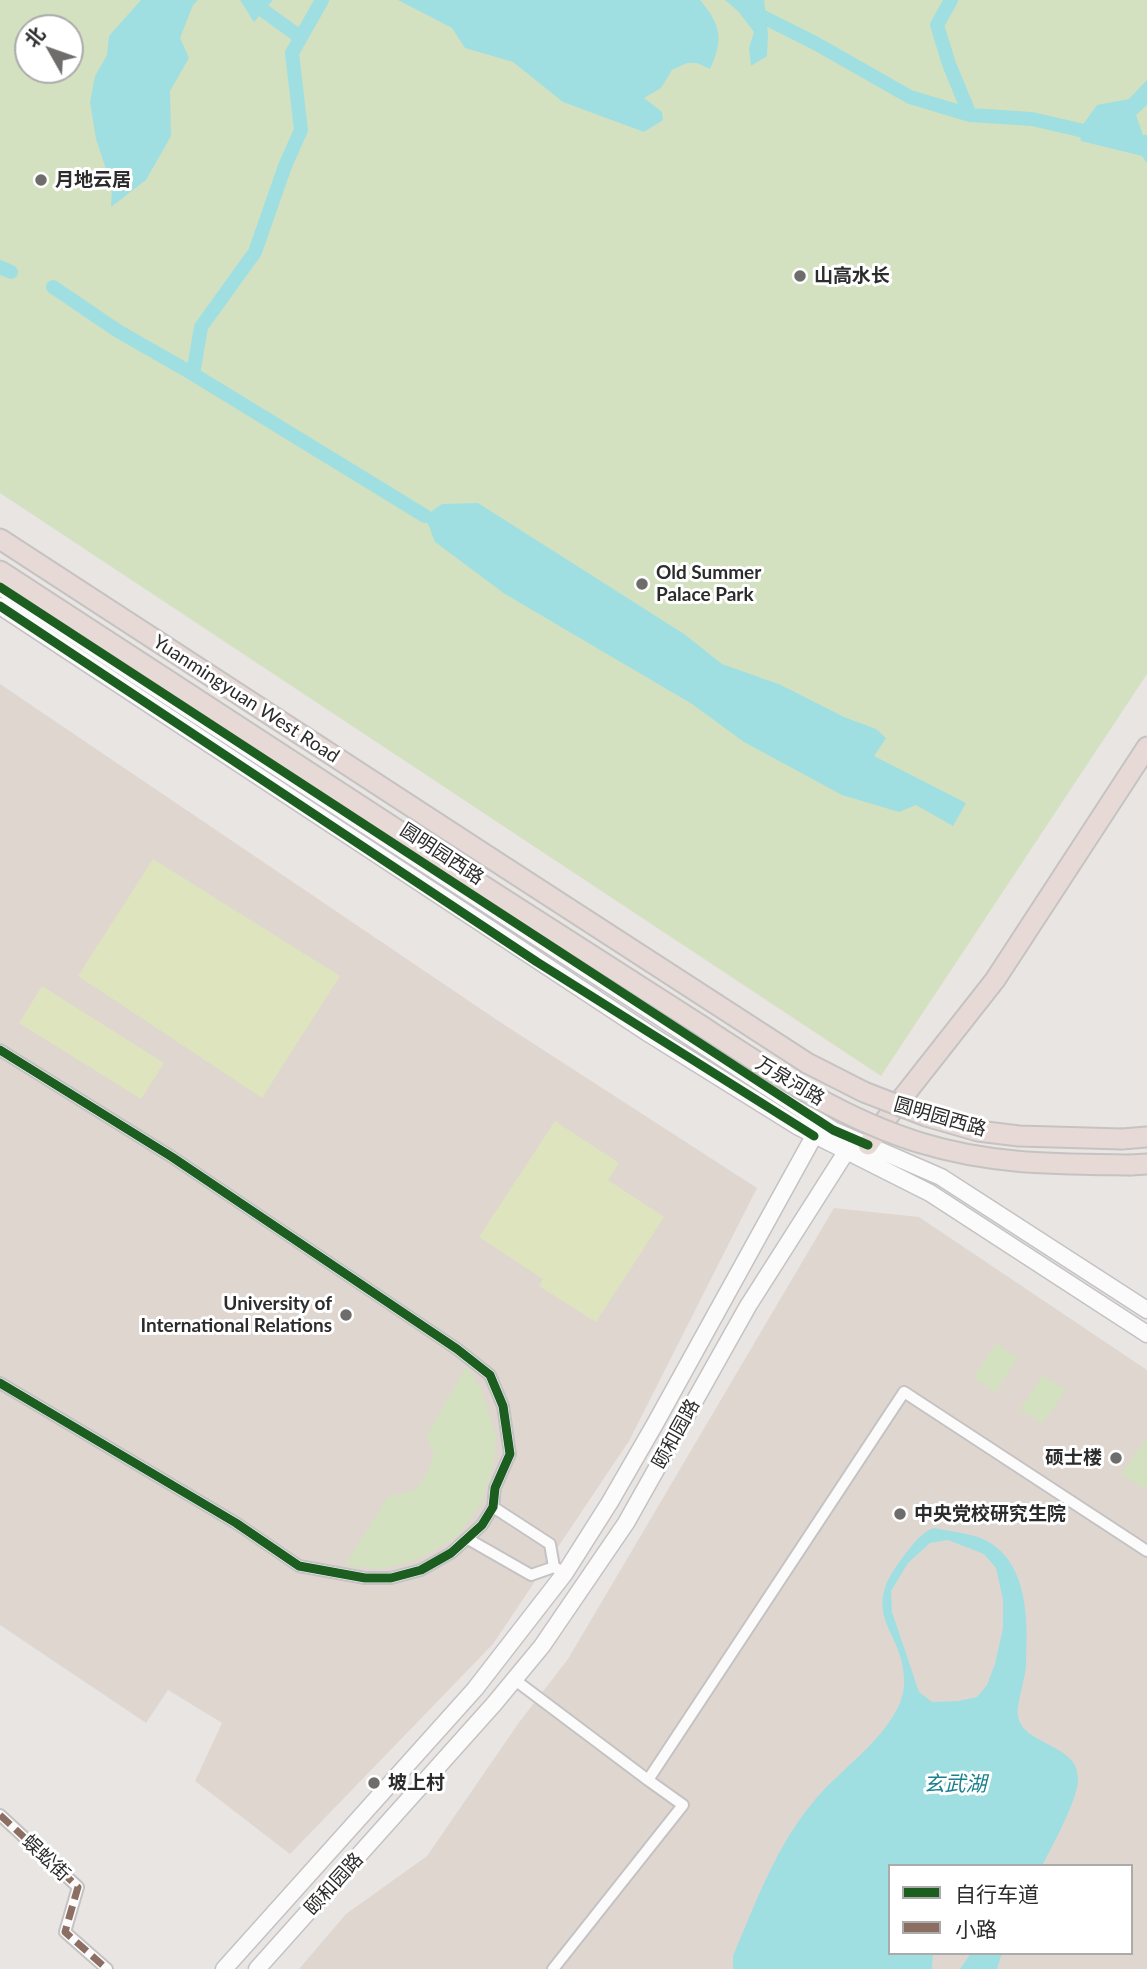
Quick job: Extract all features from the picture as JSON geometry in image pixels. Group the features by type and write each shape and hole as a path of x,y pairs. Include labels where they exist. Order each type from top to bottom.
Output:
{"highway":[{"name":"Yuanmingyuan West Road","path":"0,539 492,859"},
{"name":"Yuanmingyuan West Road","path":"0,571 474,880"},
{"path":"868,1145 995,980 1147,747"},
{"name":"圆明园西路","path":"492,859 807,1063 864,1092 926,1116 978,1131 1019,1136 1122,1139 1147,1137"},
{"name":"万泉河路","path":"474,880 791,1084 853,1118 921,1143 998,1160 1019,1163 1147,1164"}],"main road":[{"name":"圆明园西路","path":"0,587 833,1130 868,1145"},
{"name":"圆明园西路","path":"0,606 537,962 814,1136 846,1152"},
{"path":"814,1136 868,1145 941,1177 1147,1310"},
{"name":"颐和园路","path":"224,1969 475,1689 610,1502 814,1136"},
{"path":"846,1152 868,1145"},
{"path":"846,1152 930,1193 1147,1334"},
{"name":"颐和园路","path":"257,1969 542,1646 626,1523 748,1306 846,1152"}],"street":[{"path":"0,1050 172,1157 442,1336 490,1375 503,1406 510,1454 495,1488 493,1507 482,1525 468,1539 451,1553 421,1570 391,1578 365,1578 299,1566 236,1523 0,1383"},
{"path":"648,1780 904,1392 1147,1551"},
{"path":"468,1539 531,1575 559,1570 550,1544 493,1507"},
{"path":"515,1679 683,1805 553,1969"},
{"name":"蜈蚣街","path":"0,1815 78,1887 65,1932 107,1969"}],"shaded area":[{"name":"University of International Relations","path":"0,684 500,1022 757,1188 629,1441 493,1644 290,1854 195,1781 222,1723 168,1690 146,1723 0,1625"},
{"name":"中央党校研究生院","path":"834,1208 919,1217 1147,1370 1147,1969 299,1969 346,1914 427,1856 520,1721 568,1659"}],"green space":[{"name":"Old Summer Palace Park","path":"0,0 1147,0 1147,674 881,1076 0,493"},
{"path":"153,859 340,976 262,1098 78,976"},
{"path":"42,986 164,1063 141,1099 19,1023"},
{"path":"555,1121 619,1163 608,1180 664,1217 596,1322 539,1286 543,1279 479,1237"},
{"path":"996,1343 1018,1358 995,1393 973,1377"},
{"path":"466,1367 480,1386 496,1434 493,1468 481,1504 458,1536 417,1560 379,1569 345,1565 389,1495 417,1488 428,1472 434,1452 426,1436"},
{"path":"1043,1375 1066,1390 1042,1424 1020,1409"},
{"path":"1145,1440 1147,1484 1144,1489 1121,1474"}],"water":[{"path":"141,0 198,0 193,5 180,38 189,58 170,91 171,136 146,180 111,207 112,187 96,139 90,102 95,76 107,55 109,36"},
{"path":"240,0 273,0 254,22"},
{"path":"398,0 700,0 716,25 719,41 710,69 697,63 687,63 672,70 661,88 644,98 662,112 663,120 644,132 563,102 513,62 465,48 452,28"},
{"path":"725,0 764,0 768,34 767,56 751,66 749,48 754,32 738,11"},
{"path":"1147,80 1147,105 1136,115 1143,135 1147,135 1147,163 1142,156 1081,141 1079,130 1097,105 1129,99"},
{"path":"478,503 684,634 722,664 781,685 844,717 876,729 886,738 874,756 966,803 953,826 916,805 899,812 842,795 744,742 692,704 505,594 435,542 425,516 442,504"},
{"name":"玄武湖","path":"933,1528 985,1540 999,1550 1018,1578 1023,1594 1027,1630 1026,1670 1018,1716 1029,1733 1060,1751 1076,1767 1077,1787 1064,1822 1043,1864 888,1864 888,1955 933,1955 932,1969 733,1969 733,1956 750,1915 789,1837 814,1801 882,1732 901,1701 903,1667 883,1611 883,1597 888,1581 900,1561 923,1534","holes":["948,1540 984,1554 996,1568 1003,1600 1003,1628 987,1685 977,1697 932,1702 919,1692 892,1612 891,1591 908,1563 930,1543"]},
{"path":"970,1955 1001,1955 997,1969 960,1969"}],"waterway":[{"path":"53,287 118,331 193,374 201,327 255,252 285,166 301,130 292,53 322,0"},
{"path":"951,0 937,25 949,64 970,115"},
{"path":"264,11 300,37"},
{"path":"753,12 815,43 910,97 970,115 1032,119 1097,134"},
{"path":"0,267 11,272"},
{"path":"193,374 425,516"}],"marked path":[{"path":"0,1815 78,1887 65,1932 107,1969"}],"cycle path":[{"path":"0,587 833,1130 868,1145"},
{"path":"0,606 537,962 814,1136"},
{"path":"0,1050 172,1157 457,1349 490,1375 503,1406 510,1454 495,1488 493,1507 482,1525 451,1553 421,1570 391,1578 365,1578 299,1566 236,1523 0,1383"}],"place":[{"name":"月地云居","path":"41,180"},
{"name":"山高水长","path":"800,276"},
{"name":"Old Summer Palace Park","path":"642,584"},
{"name":"University of International Relations","path":"346,1315"},
{"name":"硕士楼","path":"1116,1458"},
{"name":"中央党校研究生院","path":"900,1514"},
{"name":"坡上村","path":"374,1783"}]}
